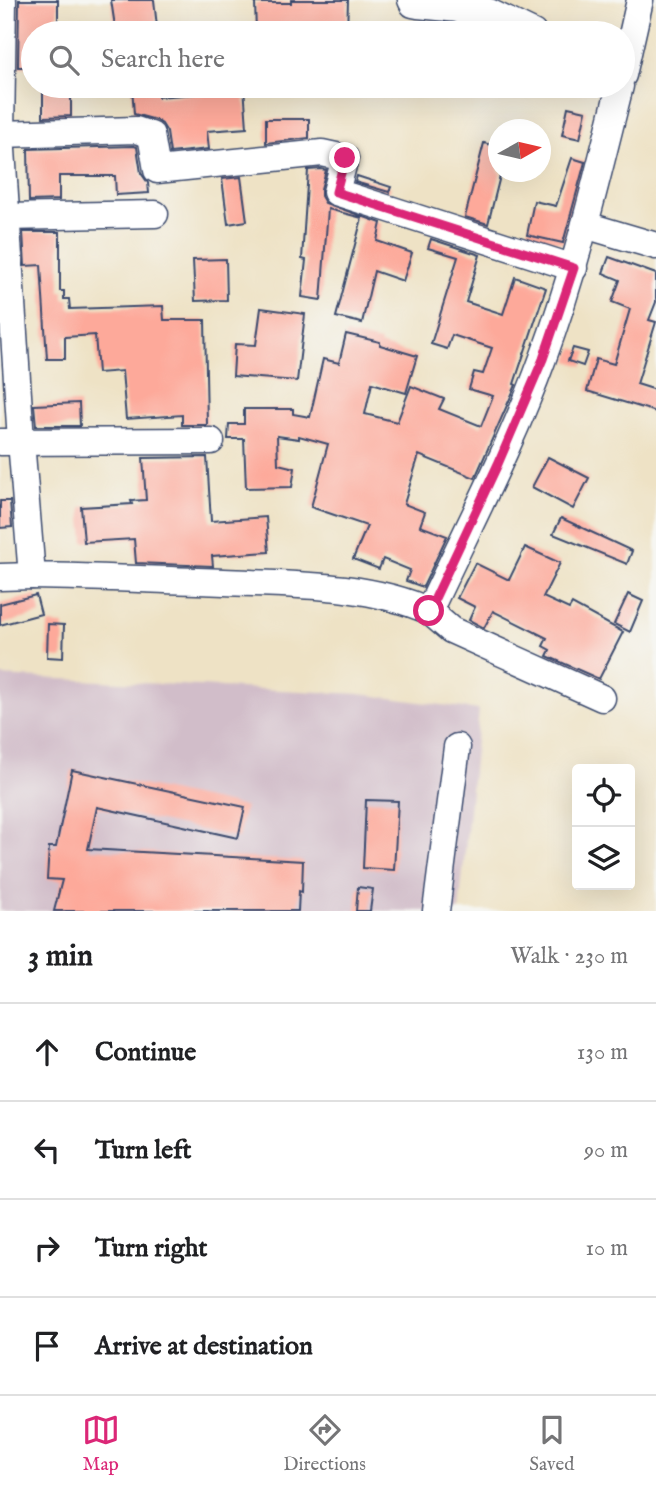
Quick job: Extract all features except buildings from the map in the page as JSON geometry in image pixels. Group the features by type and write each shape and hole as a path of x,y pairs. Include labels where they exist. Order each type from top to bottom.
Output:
{"street":[{"path":"3,0 1,134 6,217 10,442 32,576"},
{"path":"411,0 412,4 418,5 489,12 508,21"},
{"path":"635,22 640,0"},
{"path":"429,611 498,464 543,359 574,268 617,98"},
{"path":"1,134 136,130 151,135 157,170 322,153 345,158 336,192 574,268"},
{"path":"6,217 155,214"},
{"path":"584,225 656,246"},
{"path":"10,442 211,441"},
{"path":"0,577 318,586 389,597 410,602 429,611 451,631 602,698"},
{"path":"436,911 457,747"}],"shaded area":[{"path":"0,676 361,694 479,710 459,911 0,911"}],"route":[{"path":"345,158 336,192 574,268 543,359 498,464 429,611"}]}
